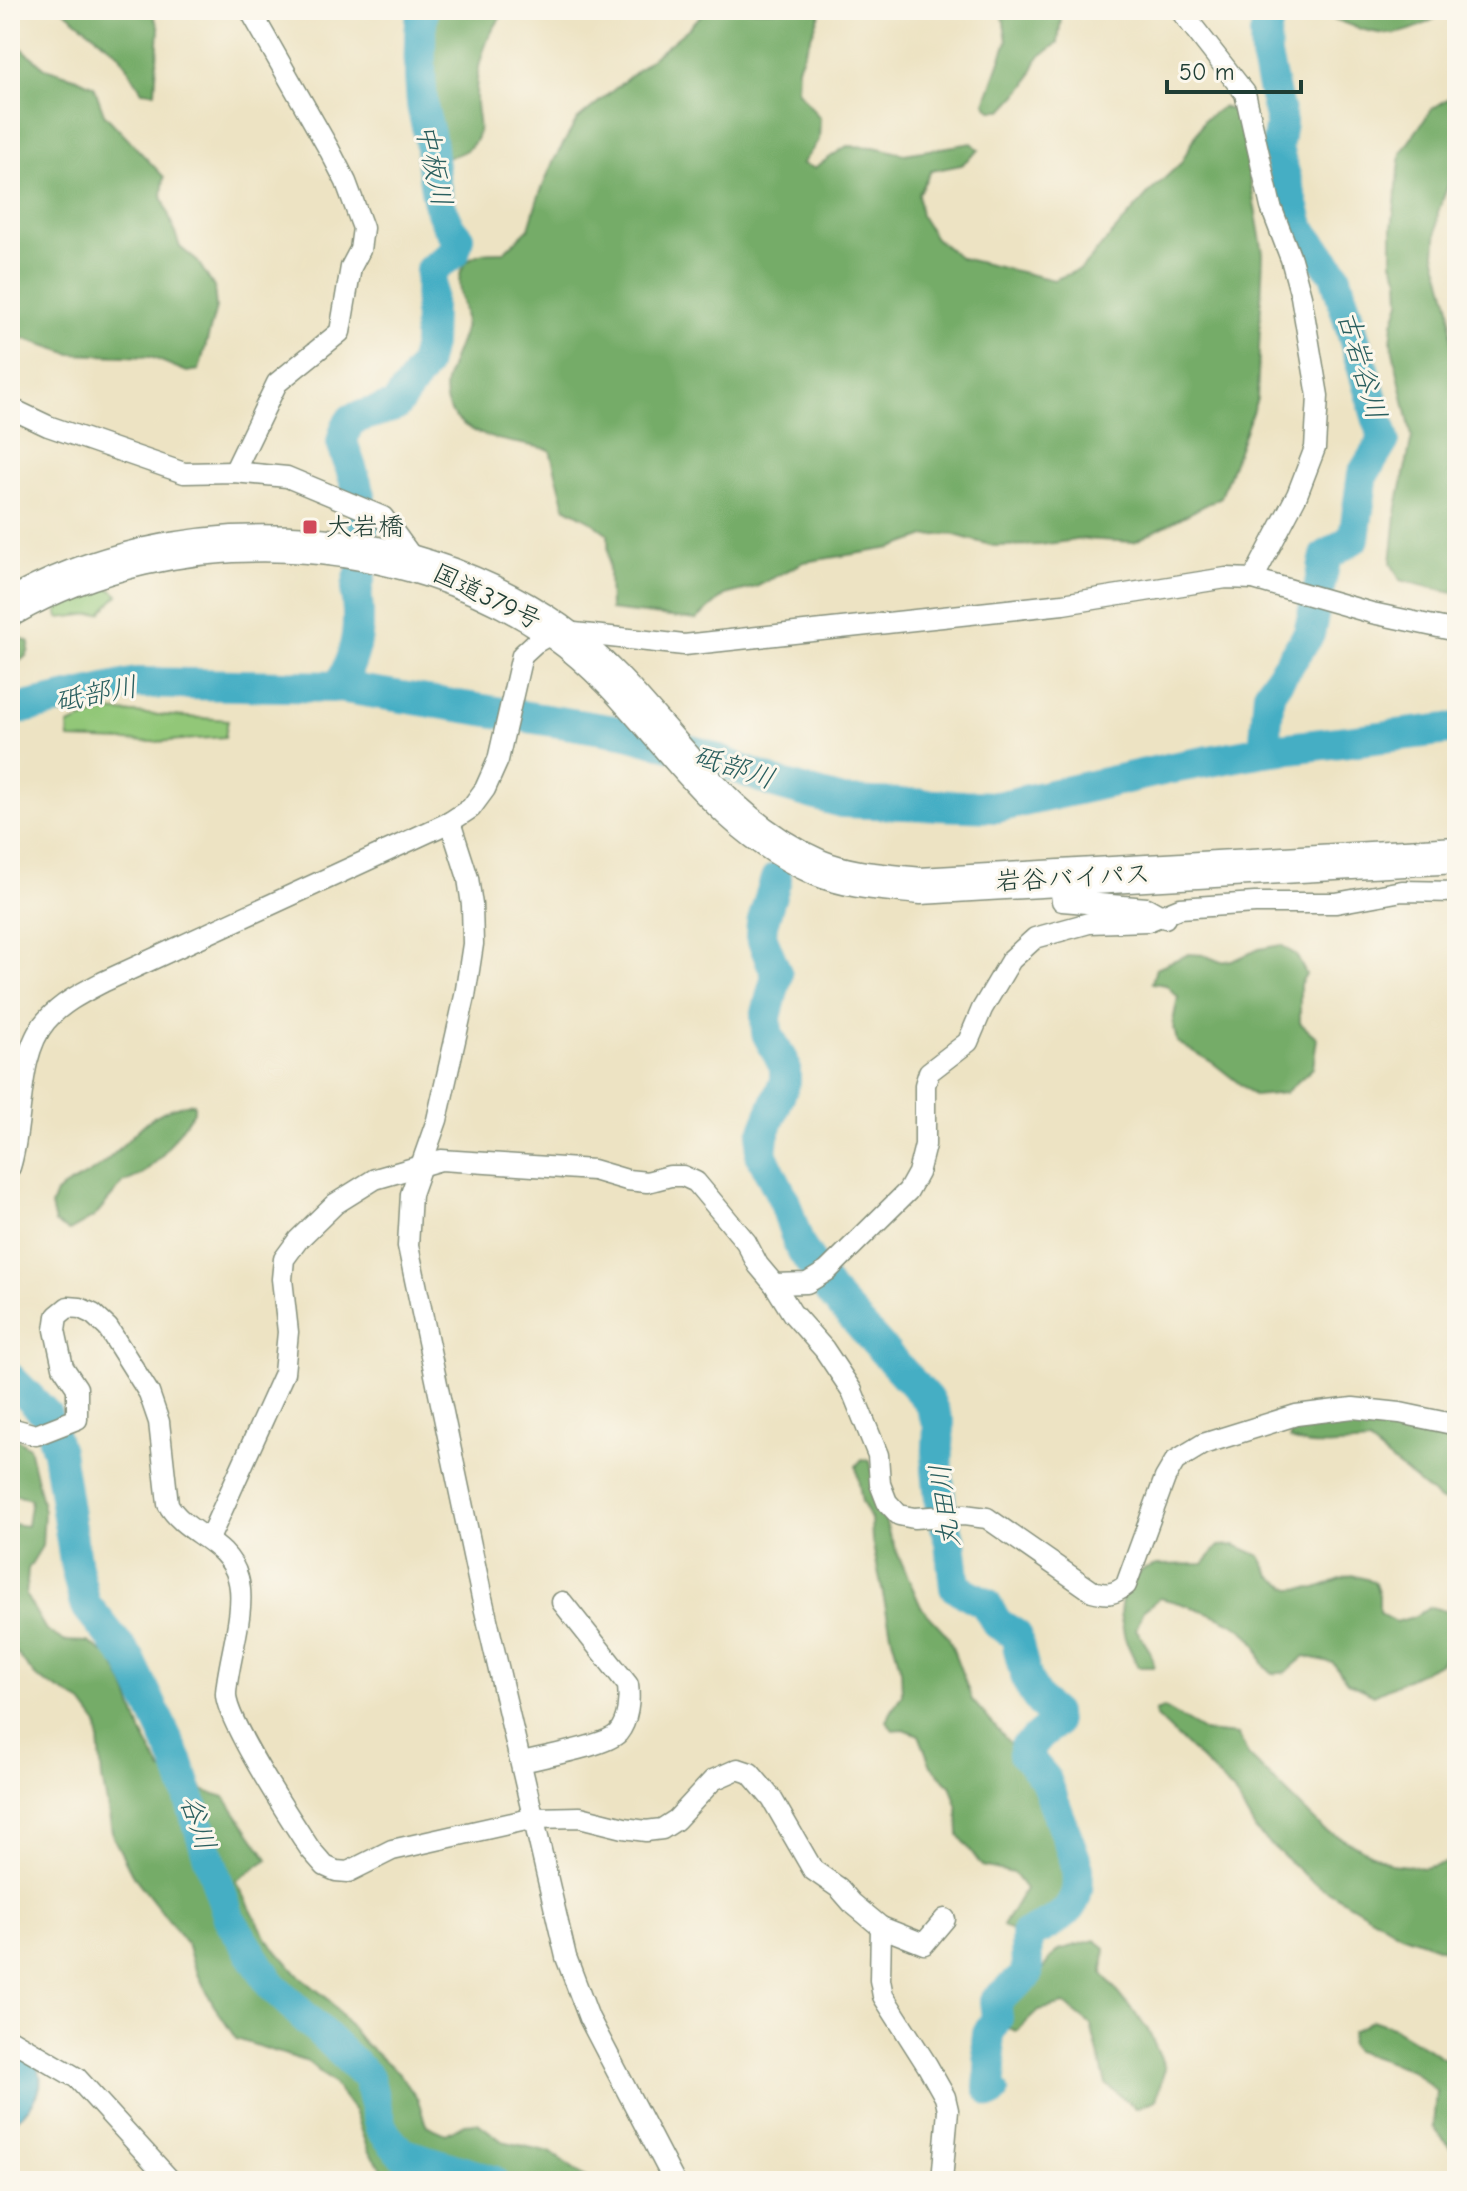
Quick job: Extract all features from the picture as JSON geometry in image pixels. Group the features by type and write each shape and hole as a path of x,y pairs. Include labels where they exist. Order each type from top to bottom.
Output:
{"highway":[{"name":"国道379号","path":"10,608 32,595 120,563 211,546 245,543 331,547 417,564 490,592 556,631 599,668 715,795"},
{"name":"岩谷バイパス","path":"715,795 773,844 821,869 920,886 1457,855"}],"street":[{"path":"234,472 277,383 340,332 351,267 360,250 363,228 346,182 330,151 250,10"},
{"path":"1180,10 1245,93 1271,207 1301,296 1318,396 1315,448 1297,495 1253,579"},
{"path":"10,408 48,426 184,473 234,472 287,477 383,517 417,564"},
{"path":"10,1167 35,1040 44,1024 61,1006 103,982 450,822 471,808 485,789 498,760 522,655 556,631 684,645 1063,604 1226,578 1253,579 1372,613 1457,631"},
{"path":"450,822 468,878 473,944 465,996 437,1120 411,1194 408,1246 482,1598 566,1957 589,2018 674,2181"},
{"path":"1059,879 1062,901 1147,908 1172,920 1191,920"},
{"path":"774,1284 807,1283 827,1271 908,1191 918,1173 925,1145 925,1085 929,1072 968,1042 982,1009 1016,954 1035,938 1089,923 1148,921 1180,908 1255,903 1336,903 1402,891 1457,892"},
{"path":"209,1539 284,1373 288,1332 282,1279 284,1259 298,1240 335,1204 375,1179 441,1160 593,1170 647,1182 683,1176 696,1182 746,1242 758,1265 792,1313 824,1349 852,1391 878,1455 880,1484 887,1502 899,1515 914,1518 987,1518 1092,1591 1105,1595 1117,1592 1126,1585 1157,1504 1158,1489 1175,1461 1203,1444 1296,1415 1353,1408 1400,1413 1457,1425"},
{"path":"10,1428 36,1435 77,1419 77,1388 63,1367 55,1330 57,1316 68,1307 93,1314 108,1328 149,1393 159,1422 168,1504 175,1517 209,1539 232,1560 239,1580 238,1614 225,1697 238,1729 273,1790 310,1849 325,1866 348,1872 392,1850 535,1818 580,1817 624,1828 646,1831 662,1829 676,1820 713,1780 738,1769 750,1773 772,1799 813,1870 839,1888 881,1927 924,1944 945,1919"},
{"path":"522,1762 605,1741 618,1733 630,1699 628,1685 562,1602"},
{"path":"881,1927 880,1980 883,1996 945,2097 948,2110 942,2181"},
{"path":"10,2039 77,2078 171,2181"}],"green space":[{"path":"63,10 151,10 159,29 155,92 142,91 119,54"},
{"path":"430,10 507,10 487,41 480,65 476,90 479,126 476,139 466,150 446,158 438,151 424,62 425,27"},
{"path":"706,10 822,10 798,67 797,90 820,118 819,140 802,164 814,168 847,146 874,147 904,154 972,143 979,150 961,165 931,171 918,194 921,216 935,238 961,258 1054,280 1081,269 1149,193 1181,163 1204,120 1222,107 1238,112 1263,253 1257,399 1221,497 1134,542 1083,539 1040,545 994,546 951,534 926,536 892,548 804,562 756,587 725,595 696,620 610,610 608,534 565,507 550,450 479,433 468,428 450,410 445,387 465,320 459,280 465,264 473,257 504,252 529,228 553,162 577,120 689,28"},
{"path":"1002,10 1062,10 1058,43 1038,58 1027,84 1003,110 991,110 985,103 1007,41"},
{"path":"1316,10 1451,10 1411,30 1388,34 1361,29"},
{"path":"10,38 45,68 94,86 104,114 164,177 162,196 180,247 198,262 214,287 216,308 199,370 187,372 151,357 71,354 10,334"},
{"path":"1457,93 1457,162 1438,212 1435,254 1450,307 1452,349 1457,362 1457,594 1400,580 1391,563 1397,507 1412,437 1391,342 1400,302 1399,278 1392,262 1392,228 1401,153 1432,109"},
{"path":"103,583 118,595 101,613 59,618 56,604"},
{"path":"19,637 29,642 28,652 10,667 10,640"},
{"path":"105,711 228,720 225,737 154,742 69,739 68,725"},
{"path":"1281,945 1296,955 1306,974 1300,984 1300,1023 1317,1038 1313,1068 1285,1093 1255,1096 1213,1063 1177,1042 1173,1022 1178,997 1166,985 1152,983 1156,968 1189,954 1204,955 1221,962"},
{"path":"194,1103 194,1111 161,1157 141,1175 123,1183 94,1217 69,1231 55,1223 51,1206 56,1193 93,1171 160,1113"},
{"path":"1299,1425 1428,1427 1457,1438 1457,1502 1441,1501 1369,1443 1318,1445 1290,1439 1291,1431"},
{"path":"10,1437 29,1447 44,1511 42,1546 28,1569 26,1596 46,1630 64,1641 88,1642 111,1658 141,1731 162,1771 197,1778 204,1791 225,1797 268,1859 236,1881 267,1939 297,1974 328,1999 364,2043 399,2073 418,2100 426,2125 446,2134 464,2124 478,2123 502,2141 550,2152 591,2181 401,2181 385,2173 368,2151 354,2111 333,2083 308,2062 236,2039 213,2004 187,1944 132,1874 113,1837 102,1778 98,1725 81,1702 36,1677 12,1648 10,1524 27,1526 31,1499 10,1494"},
{"path":"862,1459 870,1461 889,1534 921,1607 948,1636 972,1700 1039,1777 1059,1834 1073,1859 1068,1898 1060,1913 1016,1934 1003,1926 1025,1889 1013,1873 982,1866 959,1835 958,1808 950,1785 931,1766 919,1735 904,1729 893,1730 886,1721 902,1694 901,1670 872,1541 871,1519 862,1502 856,1466"},
{"path":"1235,1545 1260,1556 1271,1576 1291,1589 1316,1588 1352,1575 1374,1581 1379,1595 1379,1613 1396,1622 1431,1607 1450,1612 1457,1632 1441,1663 1374,1695 1347,1682 1333,1663 1305,1656 1286,1672 1273,1674 1263,1663 1255,1643 1238,1627 1212,1614 1160,1598 1144,1610 1136,1629 1150,1651 1154,1667 1138,1667 1125,1639 1120,1614 1122,1596 1142,1570 1156,1565 1203,1564 1219,1546"},
{"path":"1164,1708 1205,1732 1238,1735 1248,1755 1323,1829 1391,1864 1424,1868 1457,1860 1457,1954 1401,1934 1311,1881 1256,1831 1233,1791 1157,1717 1155,1711"},
{"path":"1095,1940 1105,1948 1103,1974 1147,2028 1165,2068 1156,2100 1136,2108 1106,2084 1091,2025 1065,2004 1039,2010 1017,2031 1000,2025 1011,2000 1025,1990 1058,1950"},
{"path":"1372,2020 1392,2027 1457,2066 1457,2156 1433,2127 1436,2091 1412,2070 1355,2051 1350,2044 1352,2032"}],"water":[{"path":"10,2044 34,2063 41,2078 34,2101 23,2114 10,2122"}],"waterway":[{"name":"中板川","path":"360,495 342,442 346,428 352,419 395,406 424,366 429,344 431,270 454,253 458,238 444,217 434,178 420,80 422,10"},
{"name":"古岩谷川","path":"1264,751 1269,693 1309,634 1326,556 1354,538 1363,474 1384,440 1335,274 1300,229 1277,148 1281,122 1266,57 1265,35 1271,10"},
{"name":"中板川","path":"361,536 365,520"},
{"name":"中板川","path":"339,687 357,638 360,576"},
{"name":"砥部川","path":"10,711 136,683 339,687 628,733 705,755 775,783 842,802 997,807 1264,751 1457,728"},
{"name":"丸田川","path":"776,879 761,936 777,975 766,1017 767,1033 785,1066 785,1081 763,1135 761,1154 784,1200 799,1245 830,1292 929,1401 939,1425 937,1469 955,1587 985,1603 997,1623 1016,1635 1031,1688 1053,1714 1054,1724 1025,1748 1024,1754 1045,1778 1075,1859 1077,1889 1069,1909 1026,1935 1027,1975 995,2001 997,2018 987,2042 991,2067 989,2087 993,2092"},
{"name":"谷川","path":"10,1378 46,1414 58,1452 85,1604 130,1660 178,1763 229,1918 272,1986 368,2077 381,2128 401,2153 493,2181"}],"place":[{"name":"大岩橋","path":"310,527"}]}
